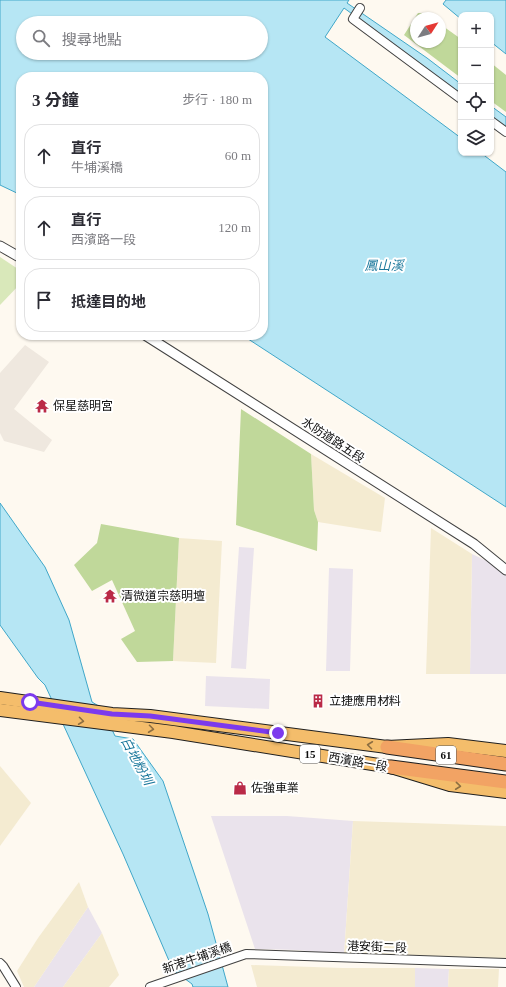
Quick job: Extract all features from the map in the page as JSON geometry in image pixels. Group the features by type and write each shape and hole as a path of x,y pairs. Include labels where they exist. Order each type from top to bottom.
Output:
{"highway":[{"name":"61","path":"387,747 506,764"},
{"name":"61","path":"391,767 506,782"}],"main road":[{"name":"15","path":"0,698 30,702 113,719"},
{"name":"15","path":"0,710 49,717 113,719"},
{"name":"西濱路一段","path":"113,719 150,716 387,747 448,744 506,751"},
{"name":"西濱路一段","path":"113,719 174,732 391,767 450,785 506,792"}],"street":[{"path":"360,8 353,19 458,97"},
{"path":"494,123 506,132"},
{"path":"0,246 16,255"},
{"name":"水防道路五段","path":"153,340 474,544 506,570"},
{"name":"港安街二段","path":"246,954 506,963"},
{"name":"新港牛埔溪橋","path":"153,986 246,954"},
{"path":"0,963 16,987"}],"shaded area":[{"path":"25,345 49,362 14,409 52,440 44,452 4,441 0,433 0,373"},
{"path":"311,454 385,498 381,532 318,522 314,510"},
{"path":"431,528 472,554 470,674 426,674"},
{"path":"179,538 222,541 216,663 173,661"},
{"path":"239,547 254,548 246,669 231,668"},
{"path":"472,554 502,568 506,572 506,674 470,674"},
{"path":"329,568 353,569 350,671 326,671"},
{"path":"206,676 270,679 269,709 205,706"},
{"path":"0,766 31,803 0,846"},
{"path":"211,816 287,816 353,821 344,955 298,950 255,949"},
{"path":"353,821 506,826 506,959 344,955"},
{"path":"79,882 88,907 34,987 24,987 17,971 38,938"},
{"path":"88,907 102,933 63,987 34,987"},
{"path":"102,933 119,975 109,987 63,987"},
{"path":"251,965 343,968 415,968 415,987 257,987"},
{"path":"415,968 449,969 448,987 415,987"},
{"path":"449,969 499,969 498,987 448,987"}],"green space":[{"path":"410,26 410,40 404,35"},
{"path":"446,28 458,37 458,76 421,48 446,48"},
{"path":"494,65 506,75 506,112 494,103"},
{"path":"0,257 16,268 16,288 0,305"},
{"path":"241,409 311,454 314,510 318,522 317,551 236,525"},
{"path":"101,524 179,538 173,661 137,662 121,639 135,631 112,580 92,591 74,565 97,543"}],"water":[{"name":"鳳山溪","path":"0,0 349,0 347,3 410,46 410,48 412,48 427,58 458,82 458,92 344,8 325,37 458,136 458,156 485,156 506,172 506,507 250,340 268,340 268,72 16,72 16,193 0,185"},
{"path":"446,0 506,0 506,54 494,44 494,12 458,12 458,16 443,4"},
{"path":"494,108 506,117 506,128 494,118"},
{"name":"白地粉圳","path":"0,503 45,567 69,620 92,702 102,708 115,736 133,739 163,781 208,914 228,987 193,987 192,984 173,970 123,854 45,685 38,678 0,625"}],"place":[{"name":"保星慈明宮","path":"42,406"},
{"name":"清微道宗慈明壇","path":"110,596"},
{"name":"立捷應用材料","path":"318,701"},
{"name":"佐強車業","path":"240,788"}],"route":[{"path":"30,702 112,714 150,716 278,733"}]}
